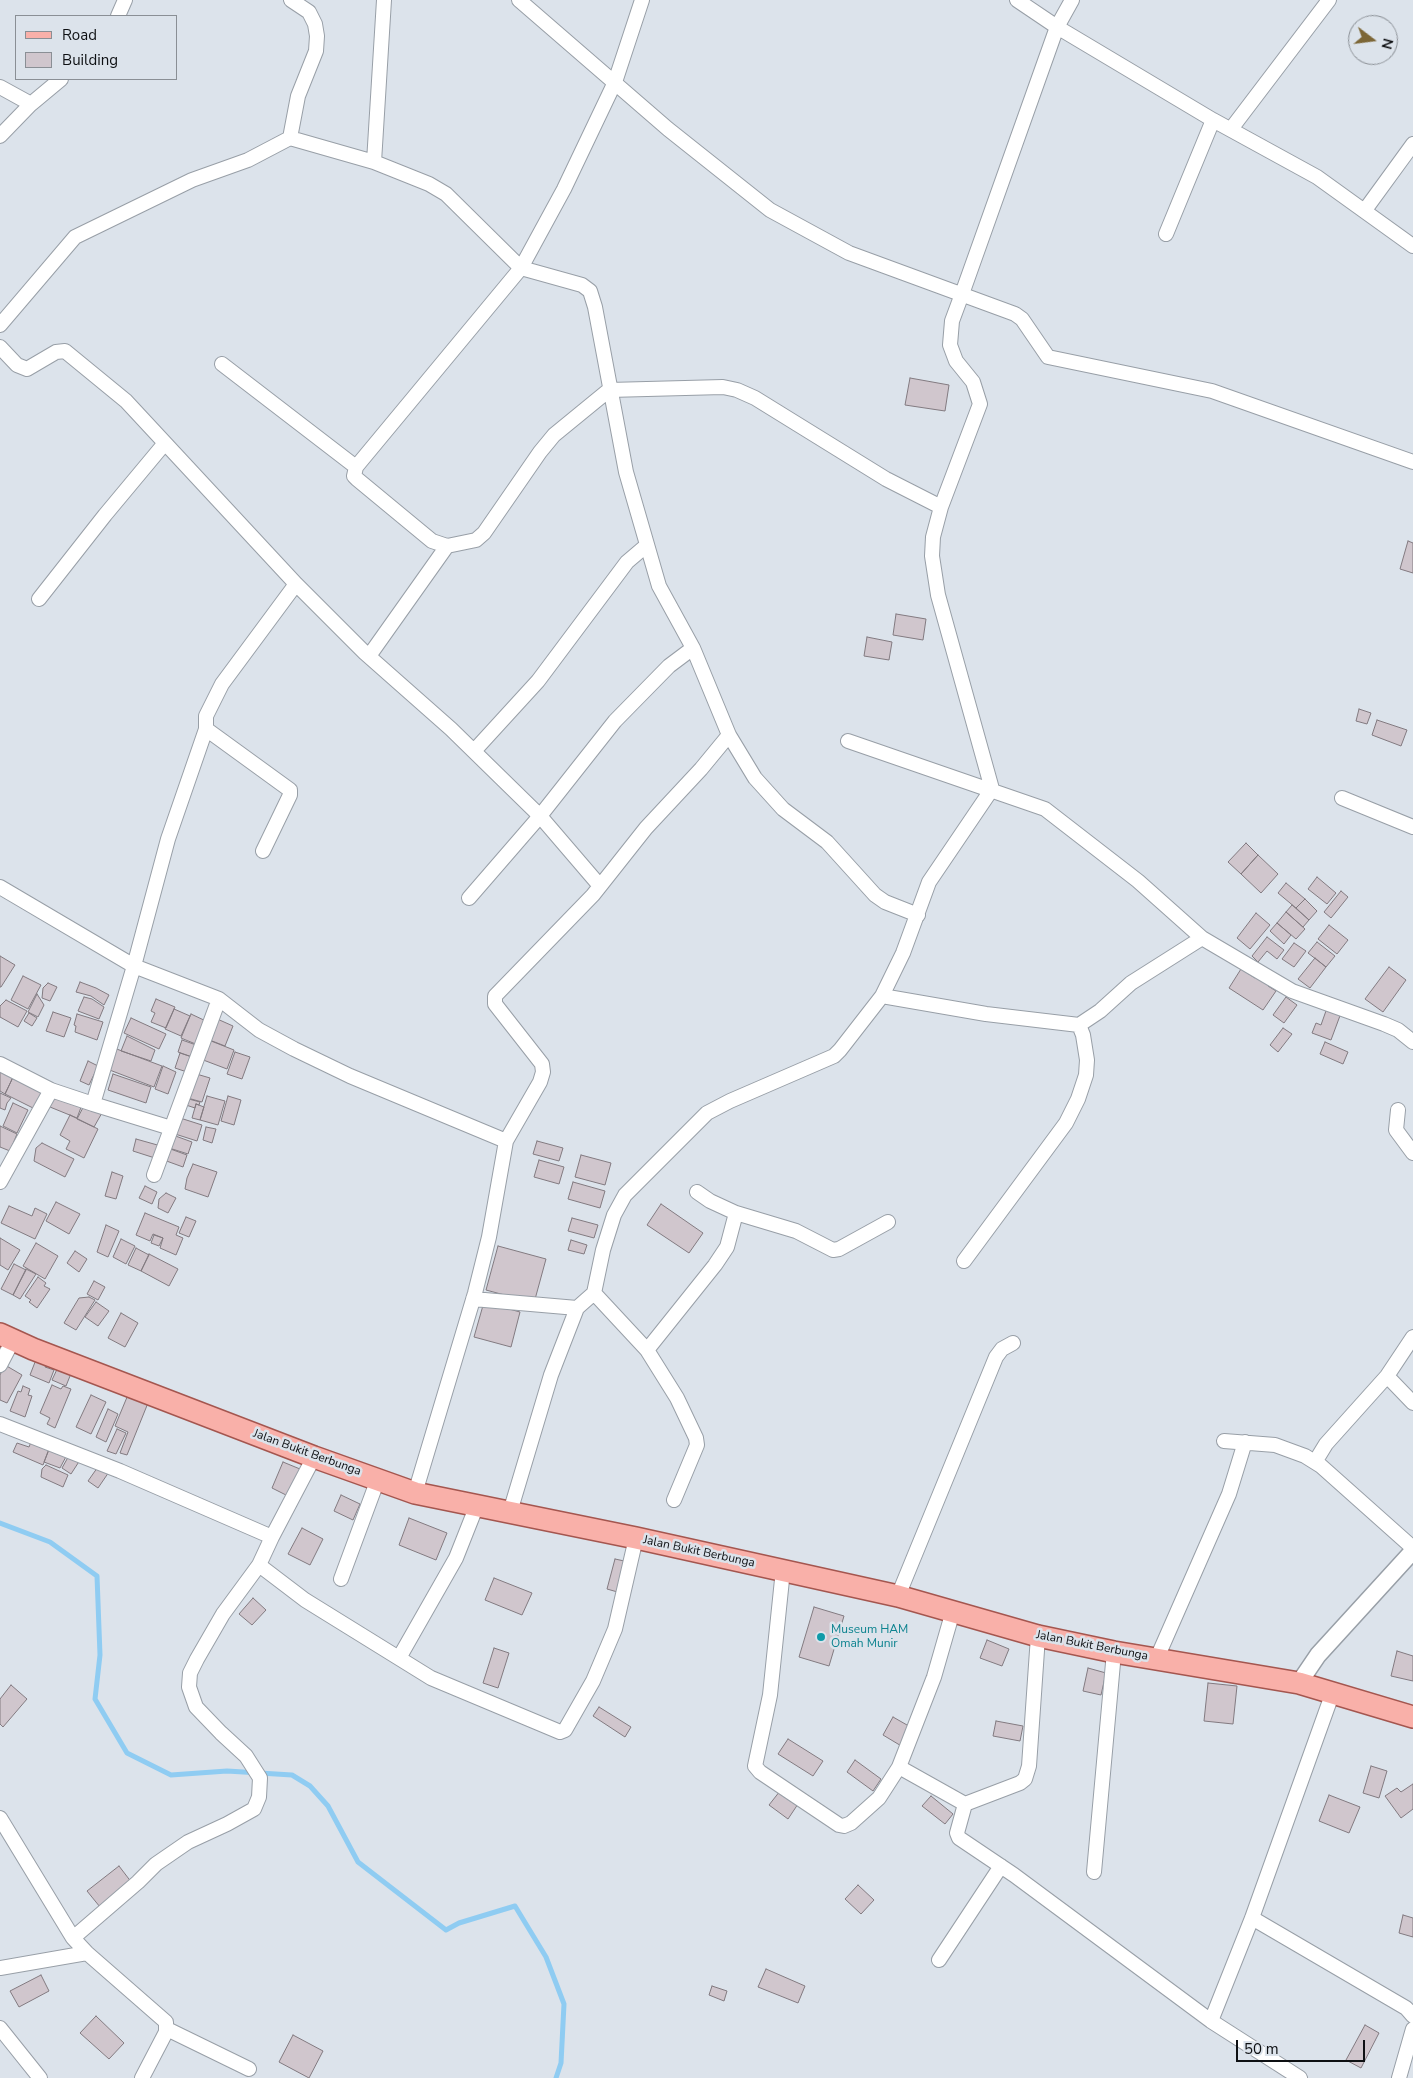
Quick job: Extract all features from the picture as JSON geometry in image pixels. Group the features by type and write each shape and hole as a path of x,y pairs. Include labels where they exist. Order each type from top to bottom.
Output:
{"main road":[{"name":"Jalan Bukit Berbunga","path":"6,1337 314,1458 415,1493 636,1538 898,1596 1038,1636 1114,1652 1299,1683 1413,1717"}],"street":[{"path":"118,15 125,0"},
{"path":"290,138 298,96 316,51 317,36 315,24 309,12 291,0"},
{"path":"374,162 384,0"},
{"path":"520,0 691,148 770,210 849,253 1019,315 1048,357 1212,391 1413,462"},
{"path":"642,0 615,82 564,189 521,268 356,467 354,476 432,541 447,546 476,540 554,435 609,390 723,387 737,390 781,413 886,479 941,507"},
{"path":"1017,0 1058,27 1213,120 1317,177 1413,246"},
{"path":"510,1512 551,1376 577,1308 594,1293 603,1250 614,1214 625,1195 706,1113 834,1056 882,996 903,953 934,874 992,789 938,595 932,556 933,537 941,507 980,404 974,382 966,370 956,361 950,346 952,321 1058,27 1072,0"},
{"path":"1231,129 1330,0"},
{"path":"0,136 31,104 59,80"},
{"path":"0,87 31,104"},
{"path":"1166,234 1213,120"},
{"path":"0,325 75,237 192,180 248,160 290,138 374,162 429,184 446,194 521,268 582,285 590,291 595,307 609,390 626,472 647,545 660,586 692,648 729,735 755,778 783,809 826,842 875,895 884,902 918,915"},
{"path":"1364,210 1413,144"},
{"path":"0,347 17,365 27,369 56,352 65,351 126,401 296,584 369,656 474,751 540,816 600,886"},
{"path":"222,364 356,467"},
{"path":"39,599 165,443"},
{"path":"474,751 538,680 628,562 647,545"},
{"path":"369,656 447,546"},
{"path":"92,1104 134,966 168,840 206,729 206,716 222,684 296,584"},
{"path":"469,898 540,816 616,721 670,666 692,648"},
{"path":"206,729 290,790 290,795 263,850"},
{"path":"415,1493 473,1299 489,1237 506,1141 540,1082 543,1068 495,1004 496,996 600,886 646,828 701,769 729,735"},
{"path":"848,741 992,789 1045,809 1138,882 1202,938 1292,991 1384,1024 1398,1030 1413,1042"},
{"path":"1342,798 1412,824"},
{"path":"0,886 134,966 219,999 259,1030 294,1050 350,1076 506,1141"},
{"path":"882,996 986,1014 1079,1025 1100,1011 1131,983 1202,938"},
{"path":"154,1175 219,999"},
{"path":"964,1262 1066,1122 1078,1099 1086,1075 1087,1060 1086,1047 1079,1025"},
{"path":"0,1064 51,1090 171,1128"},
{"path":"0,1182 51,1090"},
{"path":"1398,1110 1396,1130 1413,1153"},
{"path":"697,1192 710,1201 736,1213 796,1231 833,1250 839,1249 888,1222"},
{"path":"647,1350 715,1265 727,1247 736,1213"},
{"path":"594,1293 647,1350 677,1398 697,1442 674,1500"},
{"path":"473,1299 577,1308"},
{"path":"0,1365 6,1337"},
{"path":"1315,1462 1326,1444 1387,1376 1413,1337"},
{"path":"898,1596 996,1357 1002,1349 1013,1343"},
{"path":"1387,1376 1413,1403"},
{"path":"0,1424 120,1471 272,1537"},
{"path":"1224,1441 1275,1445 1305,1456 1315,1462 1413,1549 1318,1655 1299,1683"},
{"path":"1156,1658 1229,1494 1245,1442"},
{"path":"73,1938 156,1864 188,1842 251,1812 256,1805 259,1797 260,1778 246,1756 220,1733 196,1707 189,1687 190,1673 222,1614 260,1565 272,1537 314,1458"},
{"path":"342,1579 378,1479"},
{"path":"399,1658 456,1558 477,1505"},
{"path":"260,1565 305,1600 430,1678 556,1732 563,1732 593,1681 615,1629 636,1538"},
{"path":"783,1570 770,1695 755,1763 756,1769 828,1819 844,1826 851,1823 879,1798 899,1767 934,1677 953,1611"},
{"path":"965,1804 1020,1783 1024,1779 1029,1766 1038,1636"},
{"path":"1094,1872 1114,1652"},
{"path":"1211,2020 1252,1918 1333,1692"},
{"path":"899,1767 965,1804"},
{"path":"965,1804 957,1833 959,1838 1001,1866 1211,2020 1300,2078"},
{"path":"0,1818 73,1938 86,1953 166,2022 167,2029 142,2078"},
{"path":"939,1960 1001,1866"},
{"path":"1252,1918 1406,2008 1413,2016"},
{"path":"0,1968 86,1953"},
{"path":"0,2028 40,2078"},
{"path":"167,2029 249,2069"},
{"path":"1399,2078 1413,2029"}],"building":[{"path":"910,378 949,385 945,411 905,405"},
{"path":"1408,541 1413,543 1413,573 1400,569"},
{"path":"896,614 926,619 923,640 893,635"},
{"path":"867,637 892,642 889,660 864,656"},
{"path":"1359,709 1371,713 1367,724 1356,721"},
{"path":"1377,720 1407,730 1401,746 1372,735"},
{"path":"1246,843 1258,855 1241,874 1228,862"},
{"path":"1258,855 1278,874 1261,893 1241,874"},
{"path":"1317,877 1336,893 1327,904 1308,889"},
{"path":"1286,883 1305,899 1296,908 1278,893"},
{"path":"1341,891 1348,897 1331,918 1324,912"},
{"path":"1305,899 1317,911 1309,920 1296,908"},
{"path":"1292,905 1309,920 1303,927 1286,912"},
{"path":"1286,912 1305,929 1296,939 1277,923"},
{"path":"1256,913 1270,925 1250,949 1237,938"},
{"path":"1277,923 1291,935 1284,944 1270,931"},
{"path":"1329,925 1348,940 1337,954 1318,939"},
{"path":"1267,937 1284,950 1277,959 1267,951 1258,962 1252,956"},
{"path":"1317,942 1335,956 1326,967 1308,953"},
{"path":"1294,943 1306,951 1294,967 1282,959"},
{"path":"0,956 15,965 1,987 0,987"},
{"path":"1315,958 1326,967 1310,988 1298,979"},
{"path":"1389,967 1406,980 1383,1012 1365,999"},
{"path":"1241,969 1255,978 1258,974 1271,982 1268,986 1276,991 1263,1010 1229,988"},
{"path":"23,976 41,985 28,1009 11,1000"},
{"path":"80,982 109,995 104,1005 91,996 76,992"},
{"path":"48,983 57,987 50,1001 42,998 43,988"},
{"path":"37,994 44,1005 38,1017 28,1012"},
{"path":"84,997 92,999 104,1007 99,1019 78,1011"},
{"path":"1286,997 1297,1005 1284,1023 1273,1015"},
{"path":"156,999 175,1007 166,1028 151,1022 155,1013 151,1011"},
{"path":"6,1000 27,1011 18,1027 0,1017 0,1006"},
{"path":"1327,1008 1341,1013 1331,1040 1312,1033 1316,1023 1321,1025"},
{"path":"174,1009 190,1016 181,1036 165,1029"},
{"path":"53,1012 71,1018 64,1037 46,1031"},
{"path":"29,1013 37,1018 32,1026 24,1021"},
{"path":"77,1014 103,1022 97,1040 75,1032 76,1026 74,1025"},
{"path":"191,1014 208,1022 198,1045 181,1038"},
{"path":"131,1018 166,1034 159,1049 124,1033"},
{"path":"215,1018 233,1026 225,1046 207,1039"},
{"path":"1283,1028 1292,1034 1278,1052 1270,1045"},
{"path":"127,1036 155,1050 151,1061 121,1051"},
{"path":"206,1039 234,1050 227,1069 198,1058"},
{"path":"182,1040 199,1046 195,1058 178,1052"},
{"path":"1325,1042 1348,1052 1343,1064 1320,1054"},
{"path":"114,1048 162,1066 154,1087 107,1069"},
{"path":"235,1052 250,1057 242,1079 227,1074"},
{"path":"180,1053 195,1058 190,1073 175,1068"},
{"path":"88,1061 98,1066 89,1085 80,1081"},
{"path":"0,1065 15,1073 5,1094 0,1091"},
{"path":"163,1066 176,1072 168,1094 155,1089"},
{"path":"15,1073 45,1088 35,1109 5,1094"},
{"path":"193,1073 210,1078 202,1102 184,1097"},
{"path":"113,1074 151,1087 146,1103 108,1090"},
{"path":"0,1093 11,1098 5,1110 0,1108"},
{"path":"207,1096 225,1101 218,1125 200,1120"},
{"path":"228,1096 241,1100 234,1125 221,1121"},
{"path":"52,1097 83,1102 77,1118 50,1107"},
{"path":"185,1098 200,1102 199,1105 196,1104 195,1108 183,1104"},
{"path":"86,1102 103,1111 94,1127 77,1119"},
{"path":"13,1103 28,1110 17,1133 3,1126"},
{"path":"196,1104 204,1107 200,1120 192,1118"},
{"path":"70,1115 98,1129 84,1158 66,1149 70,1141 60,1135"},
{"path":"177,1117 202,1125 197,1141 172,1133"},
{"path":"0,1126 17,1134 10,1151 0,1147"},
{"path":"206,1127 216,1129 212,1143 203,1140"},
{"path":"170,1134 192,1142 188,1154 166,1147"},
{"path":"136,1139 161,1146 158,1159 133,1151"},
{"path":"537,1141 563,1148 559,1161 533,1154"},
{"path":"42,1143 74,1159 65,1177 34,1161 36,1148"},
{"path":"165,1147 187,1155 183,1167 161,1159"},
{"path":"581,1155 611,1163 605,1185 575,1177"},
{"path":"539,1160 564,1167 559,1184 534,1177"},
{"path":"193,1164 217,1172 208,1197 185,1189"},
{"path":"112,1172 123,1176 116,1199 105,1196"},
{"path":"573,1182 605,1191 600,1208 568,1199"},
{"path":"145,1186 157,1192 152,1204 139,1198"},
{"path":"166,1193 176,1198 168,1213 158,1208 159,1199"},
{"path":"56,1202 80,1214 69,1234 46,1221"},
{"path":"661,1204 703,1233 689,1253 647,1225"},
{"path":"9,1206 32,1216 35,1208 47,1214 35,1239 1,1223"},
{"path":"145,1213 179,1227 176,1235 183,1238 176,1255 160,1248 163,1238 153,1234 150,1241 136,1235"},
{"path":"186,1217 196,1221 189,1237 179,1233"},
{"path":"572,1218 598,1225 594,1238 568,1231"},
{"path":"106,1225 119,1231 108,1257 97,1252"},
{"path":"154,1235 163,1238 159,1246 151,1243"},
{"path":"0,1238 20,1250 8,1270 0,1265"},
{"path":"121,1239 135,1246 126,1264 113,1257"},
{"path":"571,1240 587,1245 584,1254 568,1250"},
{"path":"36,1243 58,1256 45,1279 23,1266"},
{"path":"498,1246 546,1259 534,1303 486,1290"},
{"path":"136,1248 149,1255 141,1271 128,1265"},
{"path":"75,1251 87,1259 79,1272 67,1263"},
{"path":"149,1254 178,1269 169,1286 141,1271"},
{"path":"14,1264 26,1270 13,1295 1,1289"},
{"path":"26,1269 36,1274 20,1299 13,1295"},
{"path":"38,1277 46,1283 44,1286 50,1289 37,1308 25,1296"},
{"path":"94,1281 105,1287 98,1300 87,1294"},
{"path":"89,1297 95,1300 76,1330 64,1323 79,1298"},
{"path":"96,1302 109,1311 98,1326 85,1317"},
{"path":"484,1302 520,1312 511,1347 474,1337"},
{"path":"121,1313 138,1323 125,1347 108,1338"},
{"path":"37,1357 48,1361 45,1367 54,1370 49,1383 30,1375"},
{"path":"5,1365 22,1375 7,1403 0,1400 0,1375"},
{"path":"59,1365 72,1371 66,1386 52,1380"},
{"path":"52,1385 61,1389 63,1386 71,1389 55,1428 47,1424 50,1418 40,1413"},
{"path":"23,1386 30,1389 28,1395 32,1396 25,1417 10,1411 18,1391 21,1392"},
{"path":"130,1390 150,1398 127,1455 120,1453 128,1432 115,1426"},
{"path":"91,1395 106,1402 91,1434 76,1427"},
{"path":"108,1409 118,1414 106,1442 96,1437"},
{"path":"117,1429 126,1433 116,1454 107,1451"},
{"path":"33,1437 51,1444 43,1465 13,1452 17,1443 29,1447"},
{"path":"51,1444 69,1451 60,1468 44,1462"},
{"path":"71,1452 82,1457 71,1474 62,1468"},
{"path":"283,1462 300,1469 288,1496 272,1488"},
{"path":"100,1464 111,1469 98,1488 88,1481"},
{"path":"46,1465 68,1475 63,1487 41,1477 42,1469"},
{"path":"341,1495 360,1504 353,1520 334,1511"},
{"path":"409,1518 447,1533 436,1560 399,1545"},
{"path":"302,1528 323,1539 310,1565 288,1554"},
{"path":"615,1559 629,1562 621,1593 607,1589"},
{"path":"494,1578 532,1593 522,1615 485,1600"},
{"path":"253,1598 266,1610 252,1625 239,1614"},
{"name":"Museum HAM Omah Munir","path":"814,1607 844,1616 829,1666 799,1657"},
{"path":"987,1640 1009,1649 1002,1666 980,1658"},
{"path":"494,1648 509,1653 498,1688 483,1683"},
{"path":"1397,1651 1413,1656 1413,1681 1391,1676"},
{"path":"1088,1668 1106,1673 1101,1695 1083,1691"},
{"path":"1208,1683 1237,1686 1233,1724 1204,1721"},
{"path":"11,1685 27,1699 3,1727 0,1724 0,1699"},
{"path":"599,1707 631,1727 625,1737 593,1716"},
{"path":"893,1717 914,1729 903,1747 883,1735"},
{"path":"996,1721 1023,1726 1020,1741 993,1736"},
{"path":"788,1739 823,1761 813,1776 778,1754"},
{"path":"855,1760 881,1779 873,1791 847,1772"},
{"path":"1371,1766 1387,1771 1379,1798 1363,1793"},
{"path":"1413,1784 1413,1809 1401,1818 1385,1796 1397,1788 1401,1792"},
{"path":"780,1791 798,1804 788,1819 769,1805"},
{"path":"1329,1795 1360,1807 1349,1833 1319,1821"},
{"path":"931,1796 953,1814 945,1824 922,1806"},
{"path":"119,1866 132,1883 100,1907 87,1891"},
{"path":"858,1885 874,1900 861,1914 845,1899"},
{"path":"1403,1915 1413,1918 1413,1937 1399,1933"},
{"path":"766,1969 805,1986 798,2003 758,1987"},
{"path":"41,1975 49,1991 19,2007 10,1991"},
{"path":"712,1986 727,1991 724,2001 709,1995"},
{"path":"96,2016 124,2043 109,2059 80,2033"},
{"path":"1365,2025 1379,2033 1361,2068 1346,2060"},
{"path":"293,2035 323,2051 309,2078 279,2062"}],"waterway":[{"path":"0,1523 50,1542 97,1576 100,1655 95,1699 127,1753 171,1775 227,1771 292,1775 310,1786 328,1806 358,1862 446,1930 459,1923 515,1906 546,1957 564,2004 561,2063 556,2078"}],"place":[{"name":"Museum HAM Omah Munir","path":"821,1637"}]}
